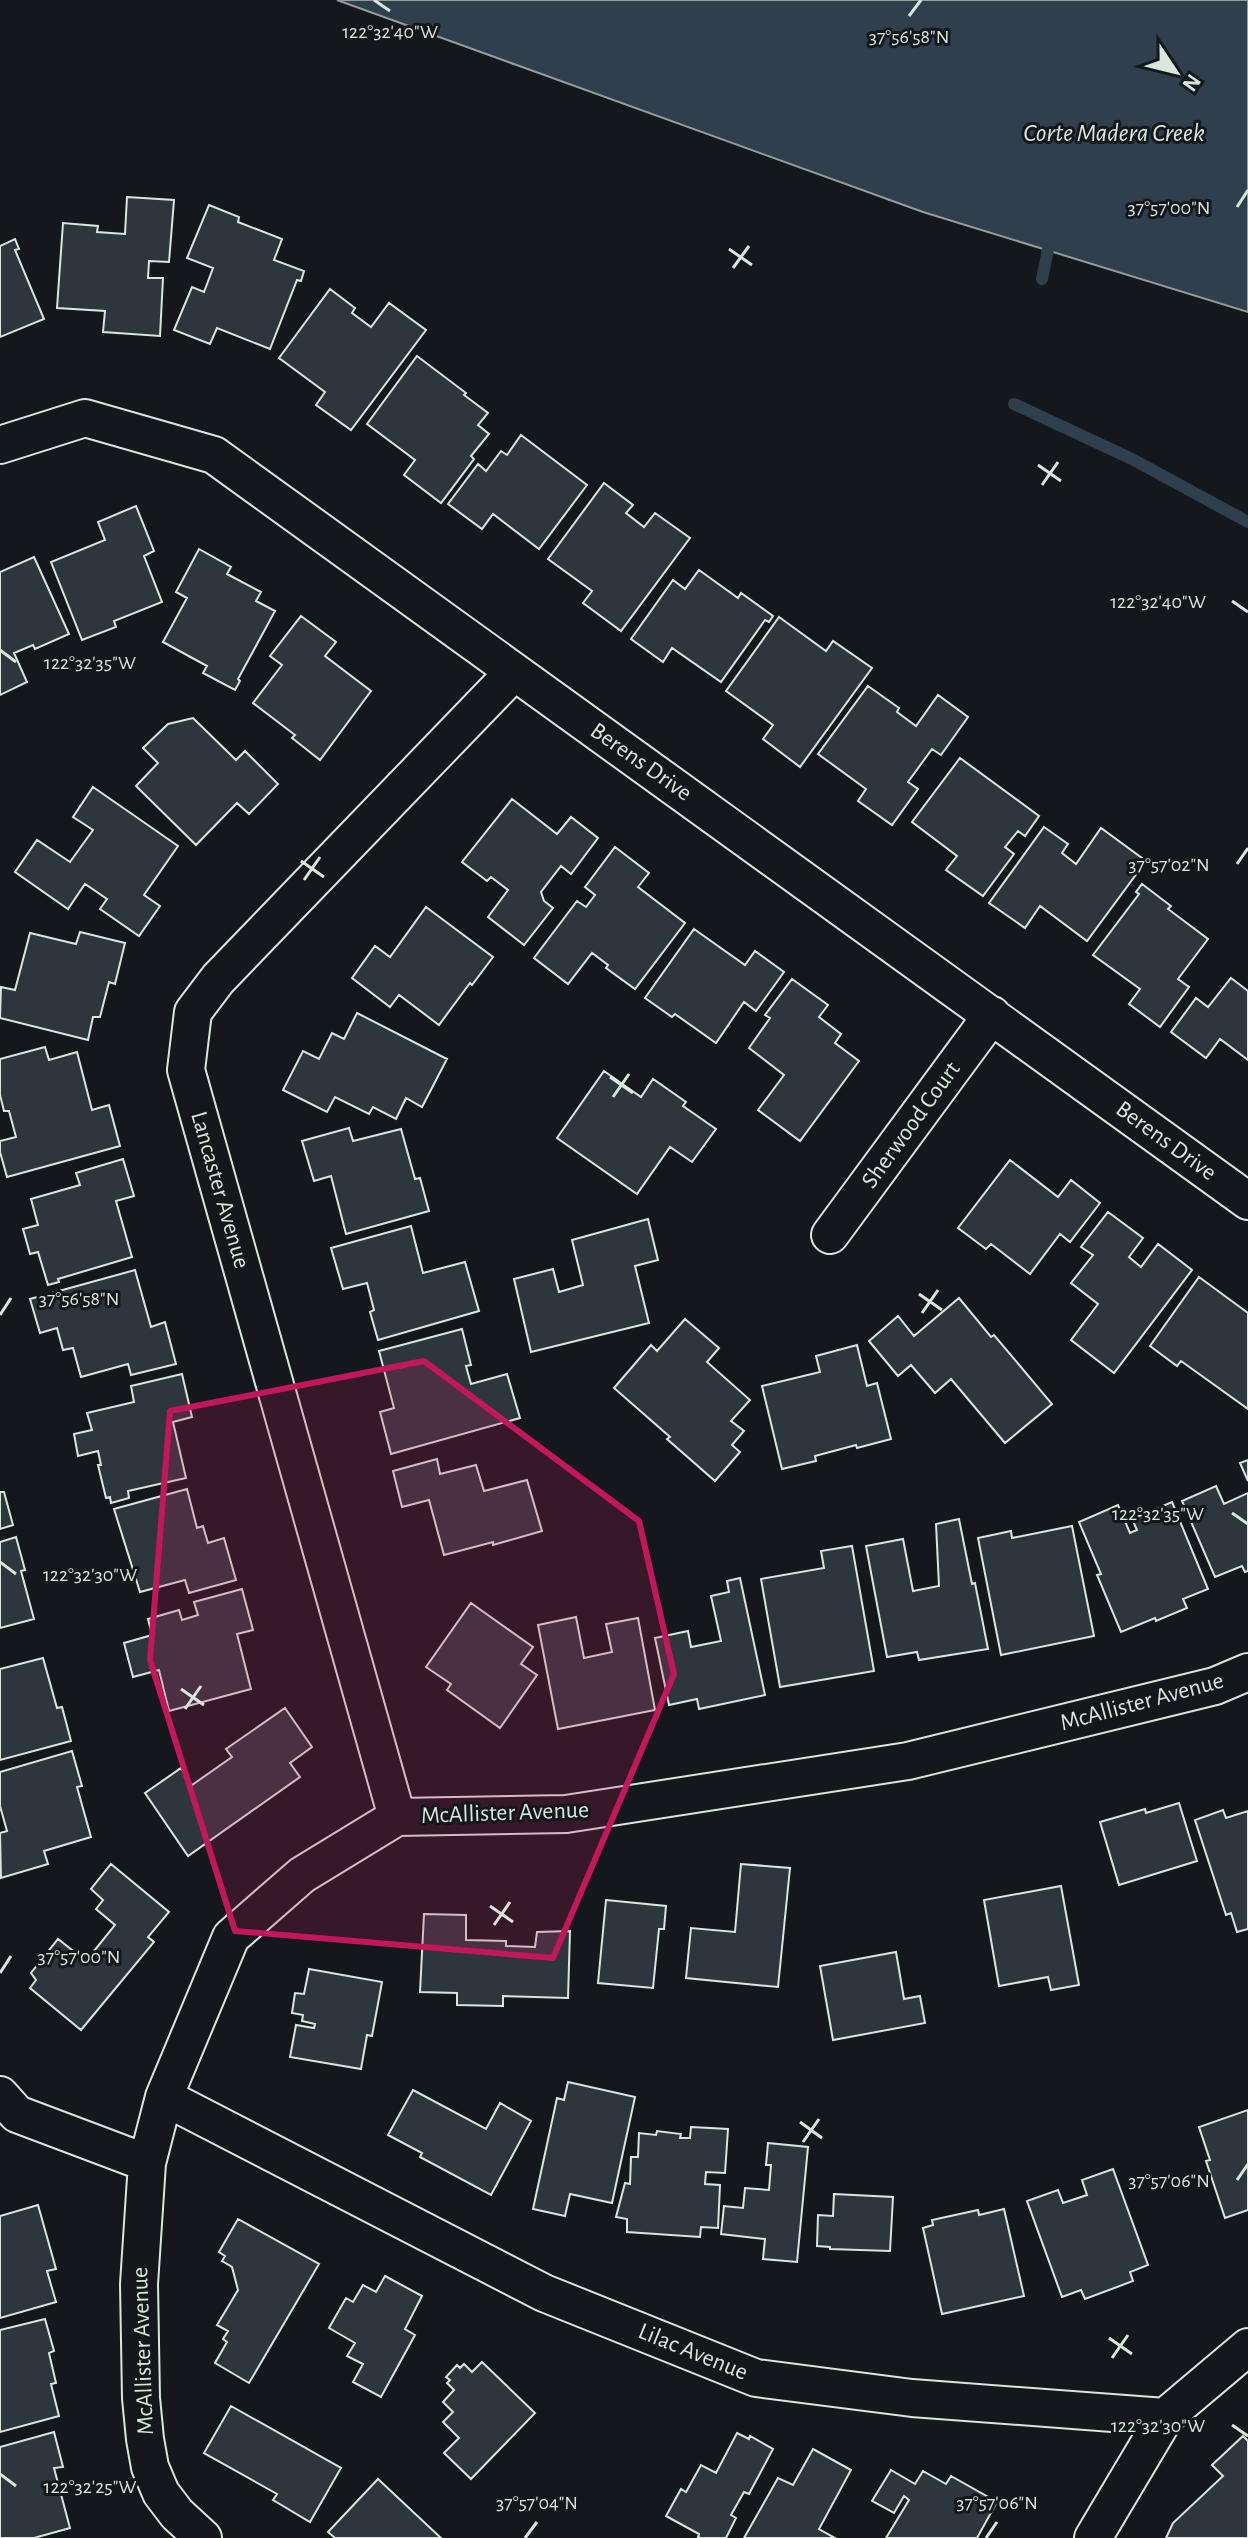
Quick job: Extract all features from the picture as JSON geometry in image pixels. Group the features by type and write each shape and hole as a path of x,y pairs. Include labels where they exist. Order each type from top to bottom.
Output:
{"street":[{"name":"Berens Drive","path":"0,445 85,418 214,455 1248,1201"},
{"name":"Lancaster Avenue","path":"397,1817 186,1070 193,1012 218,979 514,672"},
{"name":"Sherwood Court","path":"830,1235 992,1015"},
{"name":"McAllister Avenue","path":"203,2538 177,2514 161,2493 145,2439 141,2398 139,2284 147,2163 164,2097 231,1937 302,1875 397,1817 566,1814 908,1761 1215,1686 1248,1672"},
{"path":"0,2095 17,2114 147,2163"},
{"name":"Lilac Avenue","path":"164,2097 544,2293 756,2378 912,2398 1165,2417"},
{"path":"1093,2538 1165,2417 1248,2347"}],"highlighted area":[{"path":"424,1361 639,1521 674,1674 553,1958 235,1931 150,1660 170,1411"}],"water":[{"name":"Corte Madera Creek","path":"337,0 1248,0 1248,312 923,212"}],"building":[{"path":"127,197 174,200 169,262 149,261 148,278 163,278 160,336 103,332 105,311 57,308 63,223 98,226 97,232 125,234"},
{"path":"209,205 239,217 238,222 282,239 274,260 304,271 301,281 297,280 270,349 217,328 210,344 174,330 192,287 204,292 213,268 187,258"},
{"path":"15,239 19,249 15,250 44,319 0,337 0,246"},
{"path":"330,289 355,308 352,313 371,327 389,303 426,330 351,430 316,405 325,392 279,358"},
{"path":"417,356 488,413 478,425 489,434 441,503 404,475 415,460 367,424"},
{"path":"521,435 587,485 539,549 493,514 482,529 448,504 478,464 486,471 501,451 507,455"},
{"path":"604,483 633,505 626,513 644,527 655,513 690,538 621,631 583,603 592,591 548,559"},
{"path":"136,506 154,551 144,556 162,602 114,621 116,627 82,640 51,562 105,540 98,522"},
{"path":"199,549 231,567 227,574 261,592 256,601 275,611 235,690 203,673 207,666 163,642 187,598 176,592"},
{"path":"34,557 69,634 35,649 33,645 14,653 27,682 0,695 0,572"},
{"path":"699,570 738,598 741,593 773,616 769,622 765,620 721,682 672,648 663,662 631,639 673,580 685,589"},
{"path":"301,616 336,642 325,656 371,691 320,760 292,738 295,735 253,703 282,665 270,656"},
{"path":"779,617 826,651 833,641 872,668 800,767 763,739 773,725 726,691"},
{"path":"868,686 899,708 897,712 916,726 938,695 968,717 941,755 932,749 908,782 918,789 892,825 858,801 866,789 818,754"},
{"path":"193,718 236,760 245,751 278,784 249,814 237,803 196,845 136,786 158,763 143,748 168,724"},
{"path":"960,758 1039,816 1025,836 1018,831 1005,847 1014,854 983,896 946,870 957,856 912,822"},
{"path":"93,787 178,846 144,895 160,906 139,936 100,909 107,899 85,884 68,909 15,872 37,840 70,862 93,830 73,817"},
{"path":"512,799 557,834 571,817 598,838 571,874 561,866 541,892 544,901 553,908 524,945 488,917 508,890 491,877 487,881 462,862"},
{"path":"1044,827 1068,844 1062,853 1076,864 1101,828 1146,861 1087,941 1040,906 1025,928 989,903"},
{"path":"615,847 649,873 638,887 685,923 635,989 606,968 608,965 592,953 568,984 534,958 577,901 586,907 595,895 585,887"},
{"path":"1142,884 1171,906 1168,909 1208,939 1178,979 1189,987 1160,1027 1129,1004 1140,989 1093,955 1139,894 1136,892"},
{"path":"426,907 493,957 439,1025 399,995 390,1007 352,978 375,946 390,957"},
{"path":"694,929 745,965 755,951 784,972 756,1011 744,1002 716,1043 675,1014 672,1017 645,998"},
{"path":"80,932 125,943 115,984 109,982 100,1017 93,1017 88,1040 0,1018 1,987 15,990 30,933 76,944"},
{"path":"1231,978 1248,991 1248,1060 1220,1039 1206,1058 1171,1032 1196,998 1208,1007"},
{"path":"792,979 828,1005 819,1017 841,1034 835,1043 859,1061 800,1141 758,1110 784,1075 749,1048 770,1018 765,1015"},
{"path":"357,1013 447,1059 422,1107 406,1098 396,1119 373,1107 369,1114 335,1097 327,1112 283,1090 303,1051 319,1059 332,1033 344,1039"},
{"path":"45,1047 49,1060 77,1052 92,1110 109,1105 120,1146 7,1177 0,1141 16,1137 9,1111 4,1111 0,1095 0,1059"},
{"path":"604,1071 641,1097 653,1079 686,1102 683,1106 716,1129 692,1162 670,1147 637,1194 557,1138"},
{"path":"349,1128 353,1141 401,1129 415,1179 420,1178 429,1211 346,1234 331,1176 314,1181 302,1141"},
{"path":"123,1159 134,1196 116,1201 132,1257 58,1279 59,1282 48,1285 38,1252 30,1254 23,1229 38,1225 31,1199 80,1185 76,1173"},
{"path":"1010,1160 1058,1197 1071,1180 1100,1203 1070,1242 1060,1234 1030,1274 991,1244 986,1249 958,1228"},
{"path":"1108,1212 1143,1238 1129,1257 1141,1267 1158,1244 1192,1270 1114,1373 1071,1340 1098,1304 1071,1283 1093,1255 1081,1247"},
{"path":"648,1219 658,1260 635,1266 649,1323 531,1352 514,1279 553,1269 559,1292 583,1285 572,1240"},
{"path":"411,1226 423,1273 465,1262 479,1311 378,1340 370,1312 374,1310 367,1283 343,1289 331,1248"},
{"path":"135,1270 151,1327 165,1322 176,1364 131,1375 128,1364 81,1377 73,1348 63,1350 57,1328 40,1333 30,1299"},
{"path":"1199,1277 1248,1313 1248,1409 1181,1361 1177,1366 1150,1346"},
{"path":"959,1298 1052,1404 1005,1443 951,1379 935,1393 911,1365 898,1376 869,1341 898,1316 914,1336"},
{"path":"685,1319 719,1348 707,1362 750,1400 731,1421 744,1431 732,1445 740,1452 715,1481 614,1388 651,1345 657,1351"},
{"path":"462,1329 471,1365 466,1366 471,1384 507,1374 520,1418 391,1454 380,1412 394,1408 379,1351"},
{"path":"857,1345 867,1386 877,1383 891,1439 815,1456 816,1461 782,1469 762,1386 820,1372 816,1356"},
{"path":"182,1374 192,1417 173,1422 186,1478 128,1491 129,1498 111,1503 110,1497 106,1498 98,1451 78,1456 74,1434 92,1430 87,1413 134,1402 131,1386"},
{"path":"437,1459 440,1474 476,1465 484,1491 527,1480 542,1531 444,1555 429,1500 402,1507 393,1471"},
{"path":"1248,1460 1248,1481 1240,1463"},
{"path":"1216,1486 1224,1504 1248,1493 1248,1571 1245,1572 1242,1566 1215,1577 1182,1501"},
{"path":"187,1489 197,1528 203,1526 208,1543 224,1538 236,1580 189,1593 185,1580 140,1592 114,1509"},
{"path":"0,1492 4,1492 13,1525 0,1529"},
{"path":"1172,1502 1208,1589 1183,1599 1187,1608 1121,1632 1079,1522 1118,1505 1130,1533 1137,1530 1132,1519"},
{"path":"959,1519 988,1649 919,1660 917,1652 887,1657 866,1546 903,1539 913,1591 939,1586 936,1524"},
{"path":"1072,1526 1094,1636 1001,1655 978,1538 1011,1531 1012,1538"},
{"path":"16,1537 25,1570 21,1571 34,1619 0,1628 0,1542"},
{"path":"852,1546 874,1671 780,1687 761,1579 824,1568 821,1551"},
{"path":"740,1578 765,1695 699,1709 697,1699 669,1705 655,1638 688,1631 691,1647 721,1641 711,1596 729,1592 727,1581"},
{"path":"242,1589 253,1630 237,1634 251,1689 169,1711 159,1670 133,1677 124,1643 152,1635 148,1619 179,1610 182,1620 198,1615 194,1602"},
{"path":"471,1603 533,1647 521,1664 537,1675 500,1728 447,1690 451,1684 426,1667"},
{"path":"576,1617 584,1658 612,1652 606,1624 638,1618 655,1710 558,1729 538,1625"},
{"path":"43,1658 57,1708 62,1707 71,1741 0,1760 0,1669"},
{"path":"285,1708 312,1747 290,1763 300,1777 188,1856 145,1793 181,1768 192,1785 232,1757 226,1749"},
{"path":"72,1751 82,1786 77,1787 91,1837 44,1851 48,1864 1,1878 0,1833 7,1831 0,1806 0,1772"},
{"path":"1179,1803 1197,1861 1119,1885 1100,1822"},
{"path":"1223,1810 1226,1818 1248,1811 1248,1929 1237,1932 1231,1913 1226,1915 1195,1820"},
{"path":"111,1864 169,1912 148,1937 154,1942 81,2030 30,1988 36,1980 31,1973 58,1939 86,1961 115,1925 96,1909 103,1900 91,1889"},
{"path":"741,1864 790,1868 778,1987 686,1978 691,1928 735,1932"},
{"path":"1061,1886 1079,1985 1051,1990 1048,1977 999,1986 984,1900"},
{"path":"606,1900 666,1906 664,1929 659,1929 653,1988 598,1983"},
{"path":"424,1914 466,1915 466,1940 506,1941 506,1946 535,1947 537,1932 570,1931 568,1998 503,1996 503,2006 457,2005 457,1993 420,1992"},
{"path":"896,1952 904,1999 920,1996 925,2023 833,2040 820,1966"},
{"path":"309,1969 382,1982 372,2036 367,2035 361,2069 290,2057 296,2025 314,2028 315,2024 302,2021 303,2015 292,2013 295,1993 304,1994"},
{"path":"568,2082 635,2097 612,2203 570,2194 565,2216 533,2209 557,2098 564,2100"},
{"path":"413,2090 486,2129 500,2103 531,2121 491,2195 420,2157 422,2153 388,2135"},
{"path":"1248,2110 1248,2210 1225,2218 1206,2161 1210,2160 1199,2127"},
{"path":"691,2127 728,2129 725,2173 706,2172 705,2184 720,2185 718,2228 701,2227 700,2237 627,2232 627,2219 616,2217 625,2183 630,2184 631,2157 638,2157 639,2133 656,2135 657,2131 690,2138"},
{"path":"768,2143 808,2147 797,2262 763,2259 765,2239 721,2234 724,2206 743,2208 745,2188 769,2190 771,2165 766,2165"},
{"path":"1113,2169 1148,2265 1130,2272 1133,2281 1085,2299 1081,2290 1062,2297 1027,2201 1058,2190 1063,2203 1087,2195 1082,2180"},
{"path":"834,2194 893,2197 890,2251 817,2246 818,2215 833,2216"},
{"path":"38,2205 56,2269 47,2271 56,2302 0,2318 0,2216"},
{"path":"1004,2209 1024,2296 942,2314 923,2228 933,2225 932,2220 978,2210 979,2215"},
{"path":"238,2219 319,2264 249,2383 215,2363 227,2342 223,2339 228,2331 217,2325 238,2290 232,2267 222,2261 225,2256 219,2252"},
{"path":"385,2276 422,2296 405,2329 415,2335 381,2397 353,2382 363,2364 347,2356 355,2343 329,2328 346,2298 353,2302 363,2285 376,2292"},
{"path":"45,2319 54,2351 49,2353 56,2383 51,2384 59,2416 0,2432 0,2330"},
{"path":"482,2362 535,2413 471,2479 444,2453 459,2438 443,2422 453,2412 443,2402 454,2390 446,2377 457,2365 460,2368 464,2364 472,2372"},
{"path":"231,2406 341,2468 310,2522 273,2500 277,2494 204,2453"},
{"path":"54,2432 63,2467 54,2468 70,2528 34,2538 0,2538 0,2447"},
{"path":"737,2433 749,2439 750,2436 773,2449 749,2494 744,2492 731,2515 736,2518 726,2538 700,2538 699,2534 666,2516 681,2489 686,2492 701,2465 716,2473"},
{"path":"1243,2436 1248,2441 1248,2538 1166,2538 1173,2523 1223,2476 1212,2465"},
{"path":"813,2449 851,2470 819,2529 835,2538 744,2538 778,2478 793,2485"},
{"path":"891,2470 915,2484 923,2471 946,2484 951,2476 997,2502 977,2538 886,2538 909,2500 904,2496 894,2513 872,2501"},
{"path":"378,2479 441,2538 335,2538 328,2532"}],"waterway":[{"path":"1042,279 1051,235"},
{"path":"1014,404 1132,459 1248,522"}]}
